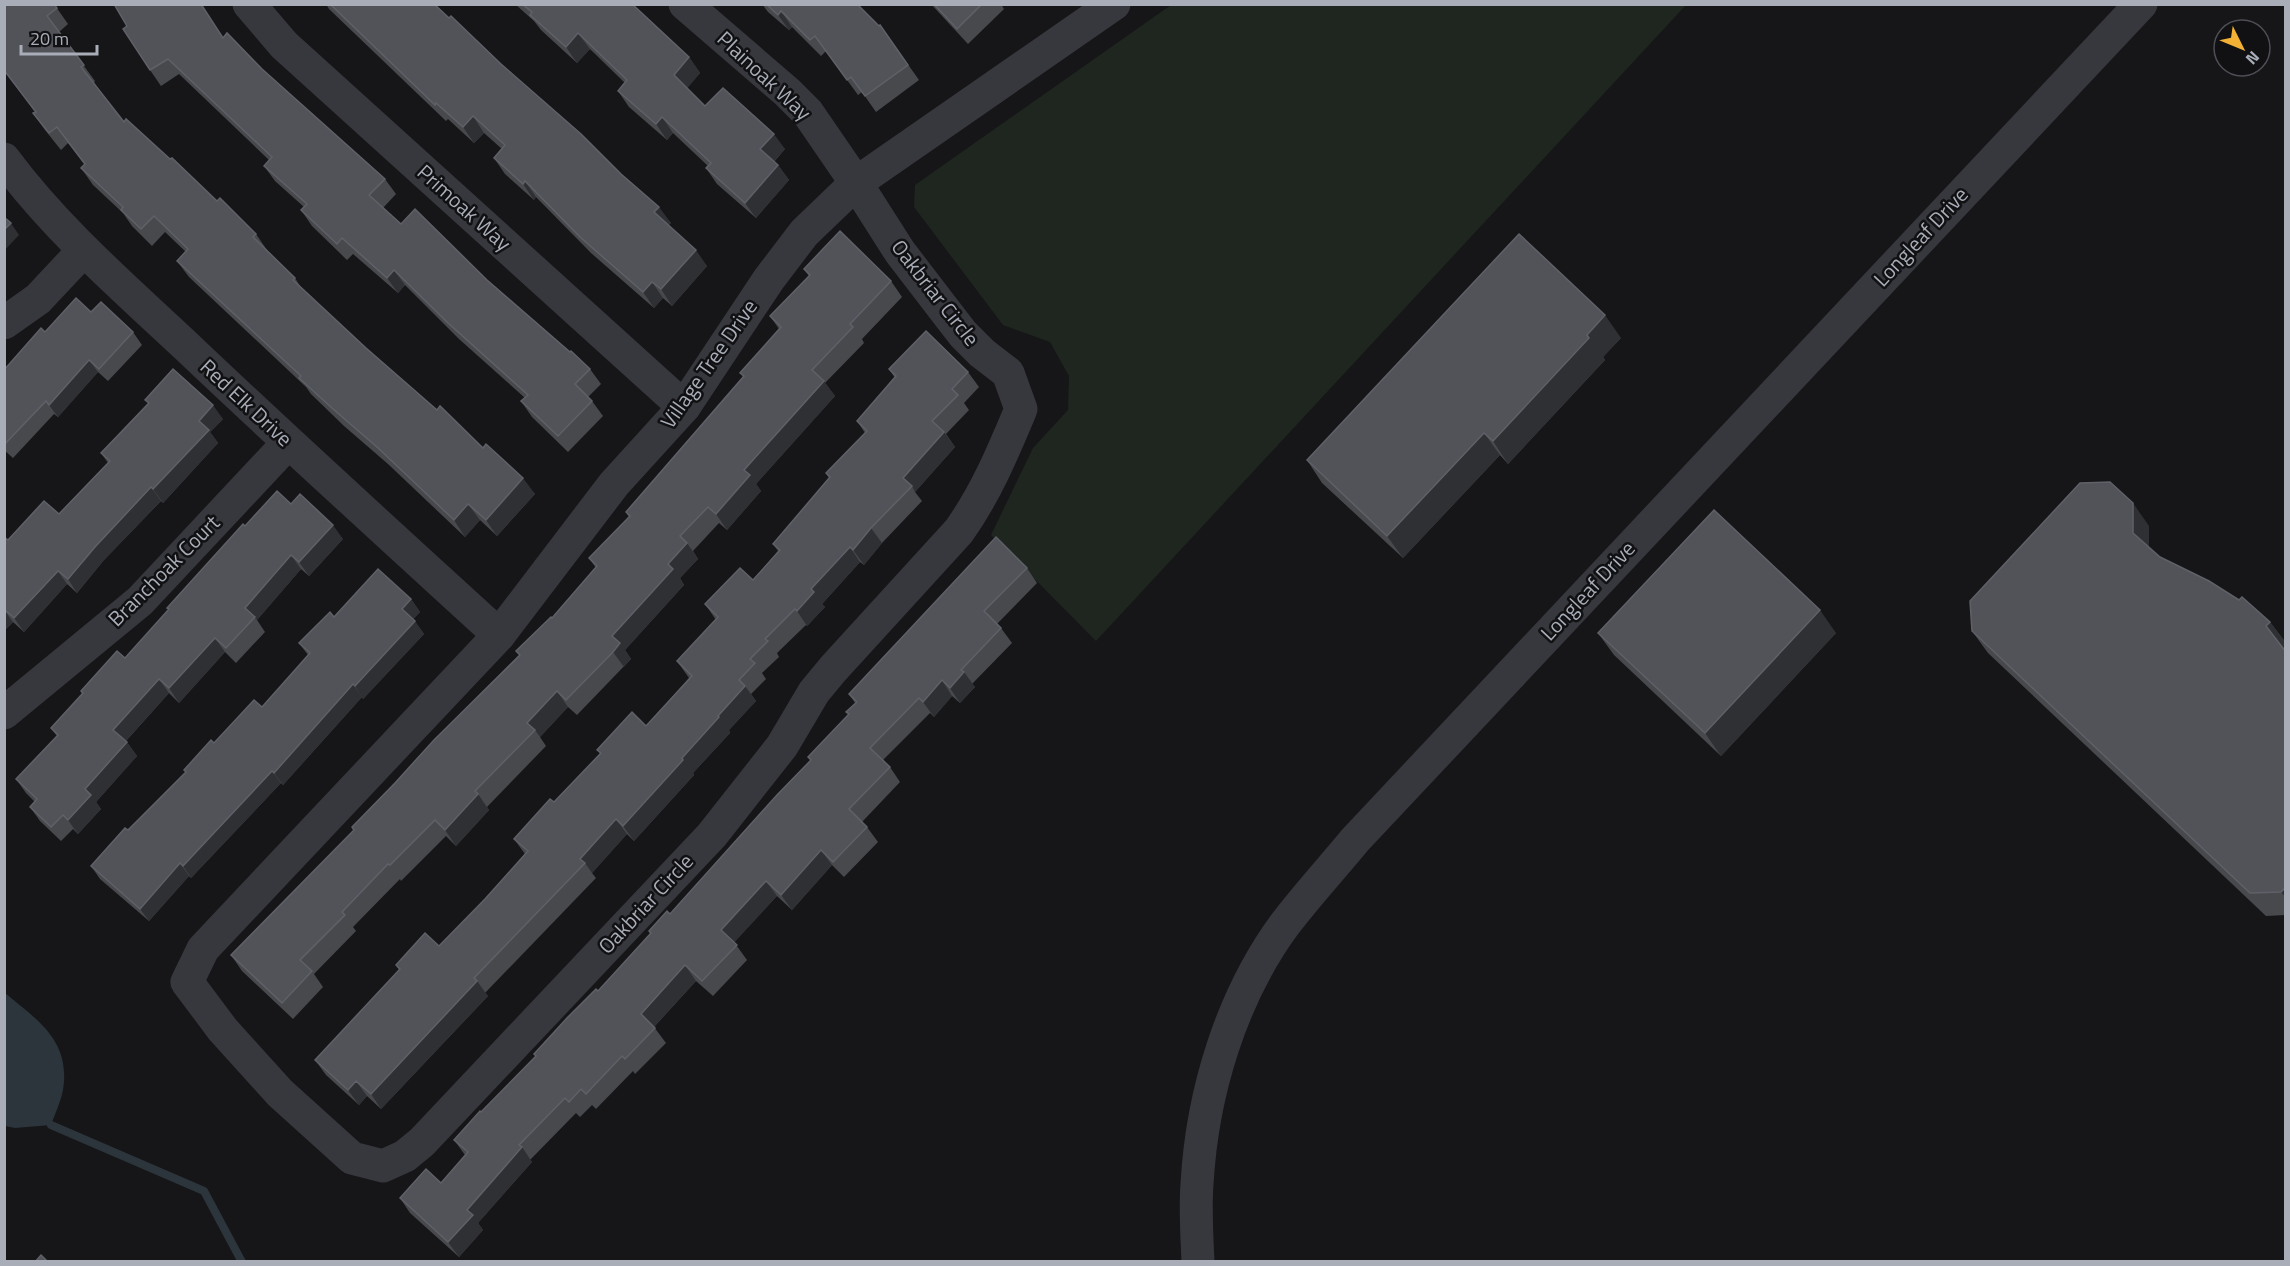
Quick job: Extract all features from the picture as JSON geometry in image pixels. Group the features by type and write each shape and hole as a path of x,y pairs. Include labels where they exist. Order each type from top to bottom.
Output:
{"street":[{"name":"Primoak Way","path":"249,4 284,45 684,408"},
{"name":"Plainoak Way","path":"685,4 808,113 856,183"},
{"name":"Longleaf Drive","path":"1198,1262 1196,1184 1203,1129 1213,1080 1227,1036 1250,981 1284,925 1363,831 2141,4"},
{"name":"Village Tree Drive","path":"358,784 499,635 614,484 684,408 769,279 804,233 856,183 1091,10"},
{"name":"Red Elk Drive","path":"4,159 30,193 84,250 288,443 499,635"},
{"name":"Oakbriar Circle","path":"358,784 203,949 187,982 223,1030 280,1093 352,1158 383,1166 405,1156 422,1142 712,835 783,746 814,692 959,531 991,481 1021,409 1008,373 982,353 963,334 900,252 856,183"},
{"path":"4,323 38,299 84,250"},
{"name":"Branchoak Court","path":"4,713 140,601 288,443"}],"shaded area":[{"path":"1171,5 1686,5 1096,641 991,535 1033,448 1068,410 1069,376 1050,342 1003,325 914,207 915,185"},
{"path":"4,992 49,1033 57,1044 62,1058 63,1090 51,1125 15,1128 5,1126"}],"building":[{"path":"4,4 54,4 57,8 47,16 84,65 81,67 124,122 126,119 170,159 172,158 217,201 220,198 256,234 253,237 295,278 293,280 366,348 437,410 440,406 483,448 486,444 523,478 486,520 468,504 454,520 377,447 299,378 301,376 177,261 188,249 154,216 141,229 121,210 123,207 81,168 85,164 57,127 49,133 4,70"},
{"path":"114,4 201,4 223,38 227,33 262,69 385,179 369,195 401,224 415,209 487,280 590,369 575,384 592,401 558,436 521,401 528,395 448,323 394,270 387,278 342,238 337,244 301,210 307,204 264,166 272,157 168,59 150,70 123,29 127,26"},
{"path":"330,4 434,4 449,18 451,16 659,207 654,212 696,250 661,289 652,282 643,292 580,237 525,181 523,184 494,158 505,145 473,116 463,127 436,103 435,105"},
{"path":"522,4 632,4 689,57 674,75 705,106 723,88 774,134 760,149 778,165 745,203 706,168 711,163 662,117 656,124 618,91 627,80 578,33 566,47 530,15 532,12"},
{"path":"766,4 857,4 880,25 908,65 865,96 851,77 847,80 815,36 810,40 781,11 778,15"},
{"path":"934,4 982,4 957,29"},
{"path":"4,217 11,223 4,230"},
{"path":"840,231 891,281 850,324 853,327 812,370 824,381 744,470 750,475 716,514 708,507 680,536 687,543 668,564 673,569 612,636 620,643 613,652 566,700 557,691 527,723 535,730 475,791 478,794 445,830 435,820 342,912 345,915 300,960 312,971 282,1003 231,955 354,830 352,827 434,740 520,655 516,651 552,618 597,566 589,558 630,516 626,512 744,376 740,373 781,327 770,316 810,275 804,269"},
{"path":"1519,234 1605,315 1587,335 1589,338 1493,441 1484,433 1387,536 1307,460"},
{"path":"76,298 91,312 101,302 133,332 99,369 89,360 49,405 46,401 4,445 4,370 41,328 45,332"},
{"path":"926,331 968,372 952,389 958,395 932,421 944,432 903,478 912,486 853,550 850,547 811,589 814,592 797,611 795,609 765,639 768,641 750,659 755,663 739,680 745,686 682,758 683,760 623,826 616,819 580,859 585,863 474,978 477,981 371,1094 356,1081 348,1090 315,1060 400,969 396,965 425,933 439,946 485,899 528,851 514,839 550,799 554,802 601,753 597,750 632,712 646,726 692,676 677,661 718,617 705,604 740,568 753,580 780,550 773,544 830,477 826,473 867,431 857,421 896,376 889,369"},
{"path":"173,369 213,405 199,421 209,430 153,489 151,487 68,579 58,571 14,618 4,609 4,537 8,540 44,501 59,514 110,461 101,453 149,403 145,400"},
{"path":"2110,482 2133,503 2133,533 2160,557 2209,581 2239,600 2242,597 2270,622 2266,626 2286,652 2286,887 2281,892 2250,893 1972,631 1970,601 2080,483"},
{"path":"277,491 291,504 300,494 333,525 299,562 291,555 245,608 255,617 226,648 215,638 169,688 159,679 113,730 127,742 85,789 91,795 68,820 63,815 51,827 30,807 37,799 16,779 58,735 51,728 117,651 125,658 243,524 245,526"},
{"path":"1714,510 1820,610 1705,733 1598,633"},
{"path":"996,537 1027,568 984,611 1001,628 961,670 964,672 950,688 942,680 923,702 919,698 870,748 890,767 849,809 867,827 833,862 821,850 781,895 766,881 721,930 737,945 702,981 685,965 641,1014 655,1028 625,1059 622,1056 586,1094 581,1089 569,1102 565,1098 519,1145 522,1147 467,1210 473,1215 448,1242 400,1198 426,1169 441,1183 468,1152 454,1140 536,1056 534,1054 567,1018 596,989 598,991 651,933 649,931 667,911 670,914 811,760 808,757 849,714 846,712 857,702 849,694"},
{"path":"378,569 411,599 402,609 415,621 355,686 353,684 274,773 272,771 183,866 180,863 140,909 91,866 125,828 128,830 186,772 184,770 211,740 214,743 254,700 262,707 310,653 299,643 330,612 334,617"},
{"path":"41,1255 48,1262 35,1262"}],"waterway":[{"path":"51,1125 204,1191 242,1262"}]}
